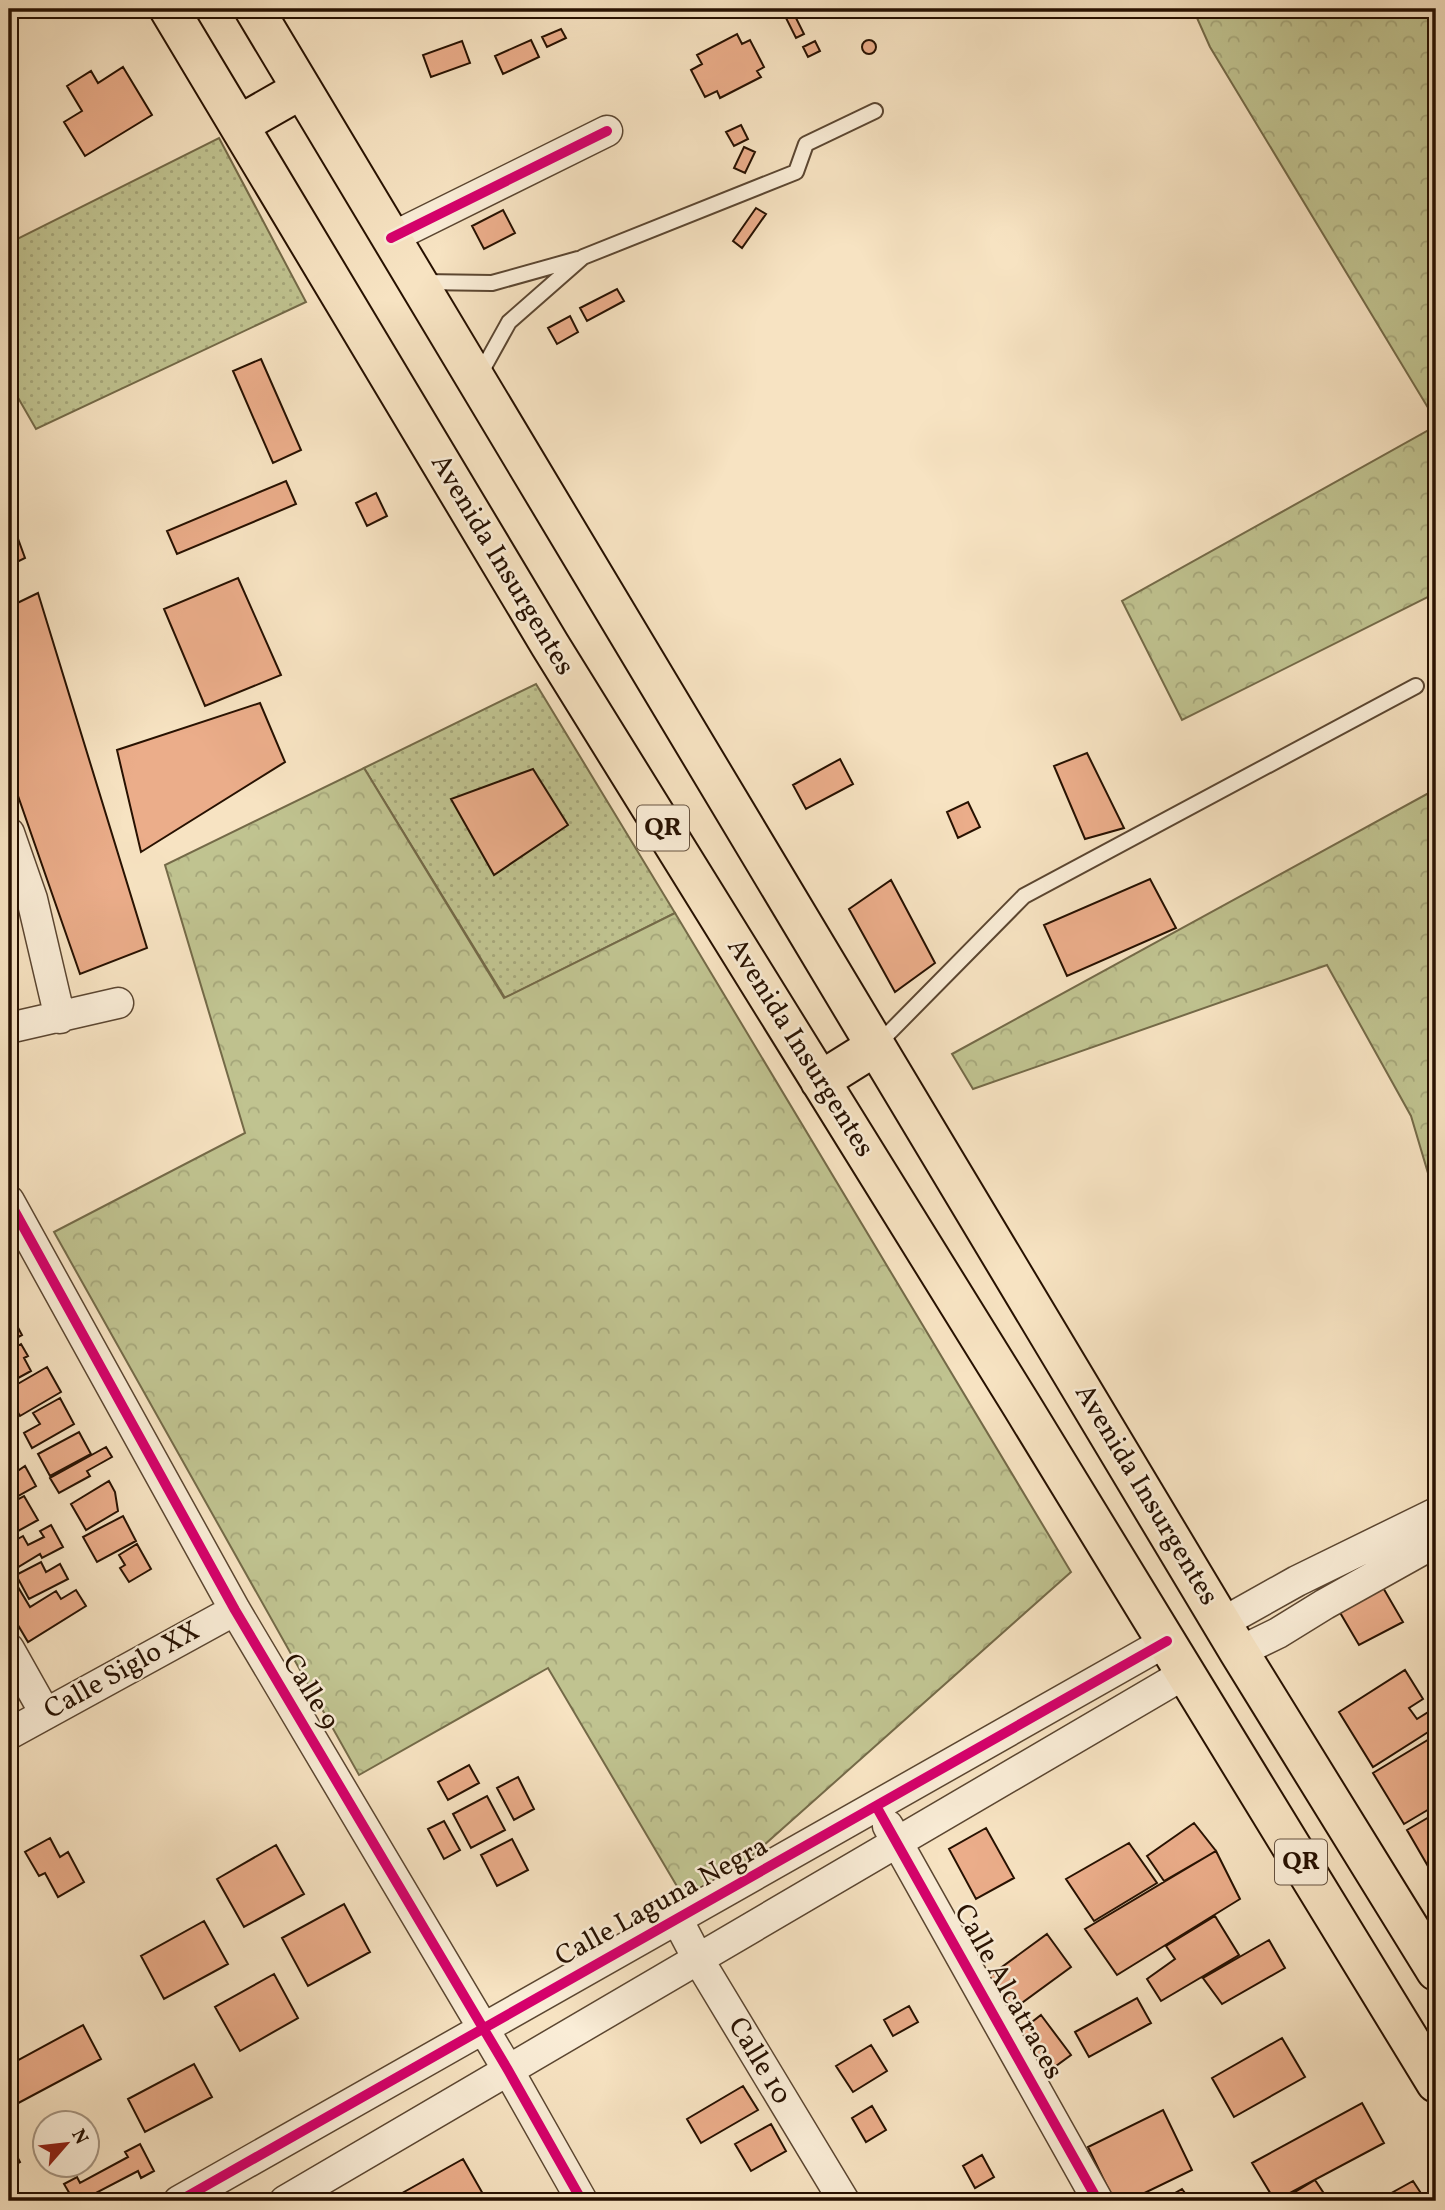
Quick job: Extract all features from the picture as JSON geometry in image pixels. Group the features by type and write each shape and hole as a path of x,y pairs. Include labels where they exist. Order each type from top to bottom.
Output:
{"main road":[{"name":"Avenida Insurgentes","path":"169,9 550,645 1023,1406 1436,2083"},
{"name":"Avenida Insurgentes","path":"254,9 1231,1638 1436,1971"},
{"path":"239,125 302,89"},
{"path":"820,1081 876,1046"},
{"path":"1023,1406 1074,1376"}],"street":[{"path":"391,238 607,131"},
{"path":"9,833 32,900 60,1018"},
{"path":"9,1028 118,1003"},
{"name":"Calle 9","path":"9,1201 235,1610 508,2070 582,2201"},
{"path":"1231,1638 1297,1581 1436,1513"},
{"path":"1231,1638 1278,1633 1436,1542"},
{"name":"Calle Siglo XX","path":"9,1734 235,1610"},
{"path":"9,1649 45,1713"},
{"path":"285,2201 898,1842 1177,1657"},
{"name":"Calle Laguna Negra","path":"179,2201 876,1806 1177,1657"},
{"name":"Calle Alcatraces","path":"876,1806 1098,2201"},
{"name":"Calle 10","path":"677,1919 698,1959 844,2201"}],"lane":[{"path":"418,282 492,282 583,257 796,172 806,144 875,111"},
{"path":"477,380 509,322 583,257"},
{"path":"876,1046 1024,897 1416,685"}],"green space":[{"path":"1193,9 1436,9 1436,421 1210,47"},
{"path":"219,138 306,302 36,429 9,382 9,243"},
{"path":"1436,426 1436,593 1182,720 1122,601"},
{"path":"536,684 675,913 505,998 364,768"},
{"path":"364,768 504,998 675,913 1071,1572 691,1910 548,1668 359,1775 54,1232 245,1133 165,865"},
{"path":"1436,789 1436,1200 1411,1116 1327,965 973,1089 952,1054"}],"building":[{"path":"794,14 804,34 796,38 786,18"},
{"path":"561,29 566,38 547,47 542,37"},
{"path":"737,34 742,44 750,40 764,67 757,71 761,77 720,98 717,91 705,97 691,70 702,64 697,55"},
{"path":"531,40 539,57 503,74 495,56"},
{"path":"869,40 874,42 874,52 869,54 864,52 862,47 864,42"},
{"path":"462,41 470,63 431,77 423,55"},
{"path":"815,41 820,51 808,57 803,47"},
{"path":"123,67 152,115 85,156 64,122 82,111 67,86 91,71 98,83"},
{"path":"741,125 748,139 734,146 726,132"},
{"path":"744,147 755,152 745,173 734,168"},
{"path":"756,208 766,214 742,248 733,241"},
{"path":"503,210 515,233 484,249 472,226"},
{"path":"617,289 624,301 587,321 580,308"},
{"path":"570,316 578,332 557,344 548,328"},
{"path":"261,359 301,450 273,463 233,371"},
{"path":"286,481 296,504 177,554 167,531"},
{"path":"376,493 387,516 367,526 356,503"},
{"path":"9,514 25,558 9,566"},
{"path":"238,578 281,675 205,706 164,609"},
{"path":"38,593 147,948 80,974 9,770 9,607"},
{"path":"260,703 285,762 141,852 117,750"},
{"path":"1087,753 1124,828 1085,839 1054,766"},
{"path":"840,759 853,784 806,809 793,785"},
{"path":"533,769 568,825 494,875 451,799"},
{"path":"968,802 980,827 958,838 947,812"},
{"path":"1150,879 1176,928 1067,976 1044,925"},
{"path":"891,880 935,963 895,992 849,909"},
{"path":"9,1316 22,1335 9,1342"},
{"path":"21,1344 28,1356 24,1358 31,1371 9,1383 9,1351"},
{"path":"47,1367 61,1392 20,1416 9,1397 9,1389"},
{"path":"60,1398 74,1424 32,1448 24,1433 40,1424 33,1413"},
{"path":"79,1432 91,1454 50,1476 38,1454"},
{"path":"106,1447 112,1457 87,1471 90,1476 59,1493 50,1478"},
{"path":"11,1463 16,1472 25,1466 36,1486 9,1501 9,1464"},
{"path":"109,1481 115,1492 118,1511 86,1530 71,1504"},
{"path":"24,1496 38,1520 9,1536 9,1504"},
{"path":"123,1516 136,1541 97,1562 83,1537"},
{"path":"51,1525 63,1547 42,1558 40,1554 15,1569 9,1557 9,1544 23,1536 28,1545 44,1537 40,1531"},
{"path":"137,1544 151,1569 129,1582 120,1568 125,1565 119,1555"},
{"path":"41,1562 46,1572 60,1564 68,1579 29,1599 16,1575"},
{"path":"12,1577 30,1607 56,1591 61,1599 76,1590 86,1606 28,1642 9,1610 9,1579"},
{"path":"1378,1579 1403,1622 1359,1645 1335,1604"},
{"path":"1405,1670 1423,1699 1409,1708 1417,1719 1430,1711 1436,1721 1436,1727 1373,1767 1339,1712"},
{"path":"1436,1735 1436,1805 1404,1824 1373,1773"},
{"path":"469,1765 479,1783 448,1800 438,1782"},
{"path":"518,1777 534,1809 514,1820 497,1788"},
{"path":"487,1796 505,1830 471,1848 453,1814"},
{"path":"1436,1813 1436,1880 1407,1830"},
{"path":"444,1821 460,1850 444,1859 428,1829"},
{"path":"1194,1823 1216,1851 1164,1881 1147,1856"},
{"path":"986,1828 1014,1878 976,1899 949,1849"},
{"path":"50,1838 60,1857 68,1852 84,1882 58,1897 45,1873 39,1876 25,1852"},
{"path":"512,1839 528,1870 497,1886 481,1855"},
{"path":"1129,1843 1157,1883 1094,1921 1066,1879"},
{"path":"276,1845 304,1894 244,1927 217,1879"},
{"path":"1216,1851 1240,1899 1117,1975 1085,1929"},
{"path":"344,1904 370,1952 308,1986 282,1938"},
{"path":"1215,1916 1239,1955 1161,2001 1147,1979 1175,1959 1166,1946"},
{"path":"204,1921 228,1964 164,1999 141,1956"},
{"path":"1047,1934 1071,1967 1008,2013 984,1980"},
{"path":"1269,1940 1285,1968 1222,2004 1203,1978"},
{"path":"274,1974 298,2018 240,2051 215,2007"},
{"path":"1137,1998 1151,2023 1089,2057 1075,2032"},
{"path":"909,2006 918,2022 893,2036 884,2020"},
{"path":"1041,2015 1071,2055 1049,2071 1019,2032"},
{"path":"83,2025 101,2059 9,2108 9,2065"},
{"path":"1282,2038 1305,2077 1234,2117 1212,2078"},
{"path":"871,2045 887,2071 853,2092 836,2066"},
{"path":"194,2064 212,2097 145,2132 128,2099"},
{"path":"743,2086 758,2110 701,2143 687,2119"},
{"path":"1362,2103 1384,2143 1275,2201 1252,2163"},
{"path":"872,2106 886,2130 866,2142 852,2118"},
{"path":"1163,2110 1192,2170 1128,2201 1114,2201 1088,2147"},
{"path":"771,2124 786,2151 751,2171 735,2144"},
{"path":"9,2141 20,2162 9,2168"},
{"path":"140,2144 154,2171 141,2178 138,2171 86,2198 88,2201 74,2201 64,2184 75,2178 80,2183 89,2178 102,2178 102,2171 128,2157 125,2152"},
{"path":"982,2155 994,2177 975,2188 963,2166"},
{"path":"463,2159 487,2201 388,2201"},
{"path":"1315,2180 1329,2201 1280,2201"},
{"path":"1413,2181 1426,2201 1377,2201"},
{"path":"1182,2189 1191,2201 1161,2201"}],"cycle path":[{"path":"391,238 607,131"},
{"path":"9,1201 235,1610 508,2070 582,2201"},
{"path":"179,2201 1167,1641"},
{"path":"876,1806 1098,2201"}]}
